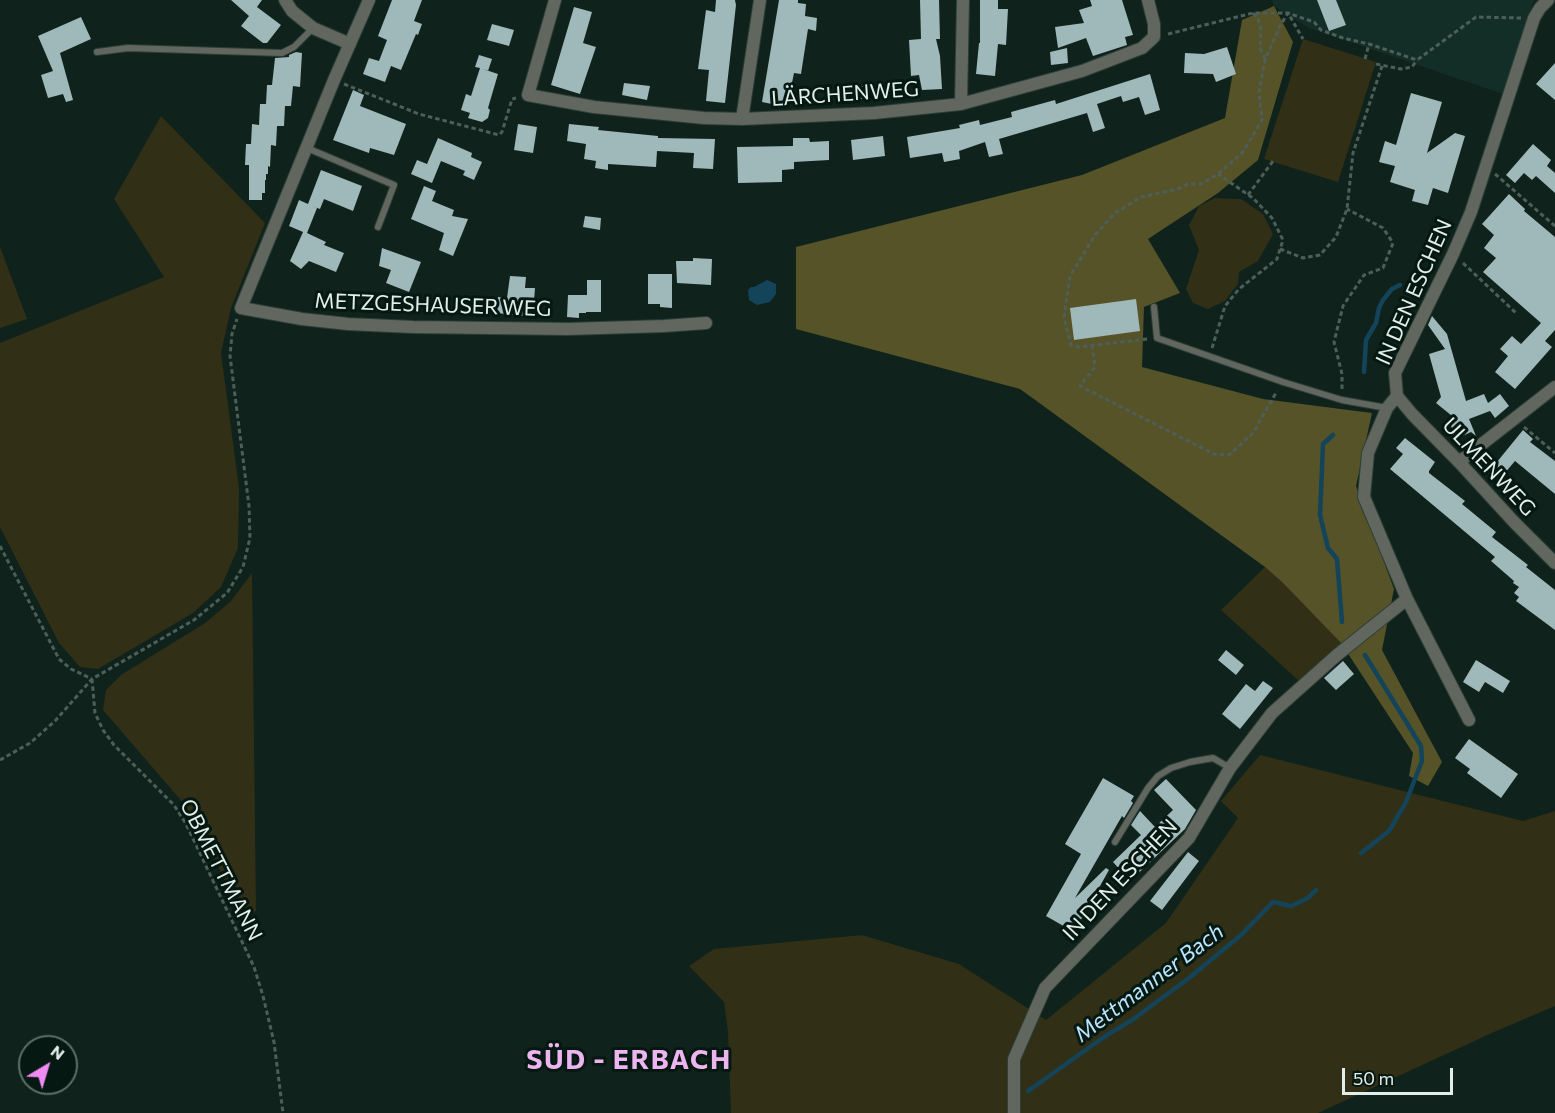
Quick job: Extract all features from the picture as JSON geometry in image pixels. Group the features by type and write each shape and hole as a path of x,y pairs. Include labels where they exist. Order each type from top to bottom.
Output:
{"street":[{"path":"285,0 292,11 313,28 350,44"},
{"path":"241,308 369,0"},
{"path":"528,95 555,0"},
{"path":"742,119 760,0"},
{"path":"961,104 963,0"},
{"path":"1148,0 1154,24 1154,37"},
{"name":"IN DEN ESCHEN","path":"1469,720 1407,599 1364,497 1368,453 1387,408 1397,396 1395,373 1471,212 1534,18 1548,0"},
{"name":"LÄRCHENWEG","path":"528,95 594,107 704,118 742,119 874,113 961,104 1082,71 1143,48 1154,37"},
{"name":"METZGESHAUSER WEG","path":"241,308 336,323 413,327 568,329 664,326 706,322"},
{"path":"1459,462 1555,387"},
{"name":"ULMENWEG","path":"1397,396 1555,563"},
{"name":"IN DEN ESCHEN","path":"1014,1113 1014,1059 1045,988 1189,838 1230,768 1272,713 1337,655 1407,599"}],"lane":[{"path":"97,52 128,48 282,53 294,47 313,28"},
{"path":"306,148 394,185 378,226"},
{"path":"1154,307 1157,338 1342,400 1387,408"},
{"path":"1115,842 1148,788 1158,776 1190,762 1213,758 1230,768"}],"path":[{"path":"1154,37 1253,14 1288,13 1314,22 1321,30 1417,60"},
{"path":"1288,13 1303,39"},
{"path":"1157,338 1071,345 1064,317 1070,276 1095,235 1115,213 1141,197 1178,189 1188,184 1201,184 1218,174 1243,152 1262,120 1259,92 1265,60 1288,13"},
{"path":"1253,14 1258,19 1262,30 1260,48 1265,60"},
{"path":"1376,64 1401,69 1412,67 1417,60 1476,17 1534,18"},
{"path":"1365,59 1370,44"},
{"path":"1280,249 1303,258 1320,255 1336,237 1347,209 1353,153 1382,66"},
{"path":"334,80 419,114 499,135 502,132 512,99 528,95"},
{"path":"1248,195 1273,161"},
{"path":"1486,167 1555,226"},
{"path":"1210,355 1225,306 1239,289 1277,259 1283,240 1272,218 1248,195 1218,174"},
{"path":"1342,400 1341,374 1334,342 1343,306 1364,275 1383,268 1393,243 1383,228 1347,209"},
{"path":"1453,254 1516,313"},
{"path":"0,760 30,743 55,721 92,679 194,620 227,593 243,567 250,538 249,506 230,356 232,334 241,308"},
{"path":"1092,345 1095,367 1080,386 1214,454 1229,454 1252,433 1283,382"},
{"path":"1513,418 1555,453"},
{"path":"0,546 59,659 70,669 92,679"},
{"name":"OBMETTMANN","path":"92,679 95,714 103,730 114,745 157,787 180,814 254,967 274,1042 283,1113"}],"shaded area":[{"path":"1272,0 1534,0 1503,94 1309,28 1274,6"},
{"path":"1274,6 1293,42 1258,160 1218,193 1148,239 1180,293 1144,307 1142,367 1263,399 1372,413 1356,486 1394,589 1382,650 1442,762 1428,786 1409,776 1413,753 1341,643 1282,582 1265,567 1020,389 796,329 796,247 1082,175 1225,118 1242,20"},
{"path":"1303,39 1376,62 1338,182 1264,159"},
{"path":"161,116 265,223 231,308 221,353 239,488 238,548 221,587 193,613 98,669 80,667 59,643 0,527 0,343 164,277 114,199"},
{"path":"1215,198 1241,199 1263,214 1273,234 1258,261 1239,272 1238,284 1225,301 1208,309 1193,303 1186,289 1199,250 1189,225 1199,206"},
{"path":"0,247 27,319 0,328"},
{"path":"767,280 776,284 776,294 770,302 757,305 749,300 748,290"},
{"path":"1265,567 1341,643 1299,681 1221,610"},
{"path":"252,573 256,911 241,920 213,854 185,805 103,710 106,690 121,675 205,623 231,601"},
{"path":"1260,755 1523,821 1555,811 1555,1006 1318,1113 731,1113 728,1032 724,1002 689,966 714,949 862,935 959,964 1046,1020 1166,923 1238,818 1221,801"}],"building":[{"path":"231,0 262,0 257,7 281,25 267,43 263,43 241,26 249,16"},
{"path":"392,0 422,0 414,21 422,24 401,70 391,66 385,82 363,74 369,58 379,61 387,40 378,36"},
{"path":"716,0 735,0 736,5 725,103 706,101 709,70 698,69 706,10 715,12"},
{"path":"779,0 798,0 798,3 806,4 805,16 817,18 816,31 808,29 801,74 794,73 787,107 762,102"},
{"path":"920,0 939,0 940,39 936,39 940,56 942,89 922,90 919,75 911,76 909,40 921,39"},
{"path":"980,0 998,0 998,9 1008,9 1006,45 998,44 995,76 976,74 980,43"},
{"path":"1090,0 1122,0 1133,35 1125,37 1127,45 1093,56 1086,38 1058,48 1055,27 1084,23 1079,10 1092,6"},
{"path":"1317,0 1336,0 1346,25 1329,31"},
{"path":"574,7 592,12 583,43 596,47 580,94 551,85"},
{"path":"81,17 91,39 60,53 73,100 66,102 63,94 48,98 41,75 53,71 38,36"},
{"path":"492,24 514,30 509,46 487,40"},
{"path":"1227,47 1236,74 1216,82 1213,74 1184,73 1185,53 1204,54"},
{"path":"1067,48 1068,63 1051,65 1050,52"},
{"path":"296,52 302,53 300,87 293,86 291,106 285,106 284,126 277,126 276,146 271,145 270,167 268,166 268,174 266,174 265,193 262,193 262,200 249,200 249,165 245,165 246,144 251,144 252,124 259,125 260,104 266,104 267,85 272,85 275,58 289,57"},
{"path":"479,55 492,59 488,71 498,74 488,108 490,110 488,118 482,122 468,118 470,113 461,110 466,94 471,96 480,68 475,67"},
{"path":"1555,63 1555,100 1536,84"},
{"path":"1150,74 1160,110 1145,115 1139,97 1123,102 1121,96 1097,104 1105,128 1093,132 1087,113 999,139 1003,154 989,157 985,142 959,151 960,159 944,162 942,153 910,158 907,137 960,128 959,125 979,120 980,125 1012,117 1011,112 1055,100 1056,104"},
{"path":"624,83 650,86 647,100 622,95"},
{"path":"863,86 862,99 845,100 846,87"},
{"path":"353,90 364,95 360,106 406,124 394,155 370,148 369,153 333,140"},
{"path":"1411,93 1442,102 1427,153 1455,133 1465,136 1448,193 1433,188 1428,205 1412,201 1415,190 1390,182 1395,166 1379,162 1385,141 1396,145"},
{"path":"518,124 537,127 533,153 514,150"},
{"path":"569,124 599,127 598,130 658,136 658,138 715,139 713,169 693,168 694,153 657,151 656,167 608,164 608,170 595,168 596,161 584,159 586,144 567,141"},
{"path":"883,136 885,156 853,160 851,140"},
{"path":"438,138 472,153 471,157 482,162 474,180 463,175 465,171 441,161 432,183 411,174 417,160 427,164"},
{"path":"793,138 809,138 810,142 829,141 829,160 794,162 794,169 782,170 782,182 738,183 737,147 793,146"},
{"path":"1533,144 1551,160 1547,166 1555,173 1555,193 1536,176 1532,180 1524,173 1515,183 1506,175"},
{"path":"321,170 362,186 353,211 324,199 320,209 309,205 317,208 307,233 326,242 324,245 344,253 336,272 309,261 301,269 290,261 303,232 289,226 299,200 308,204"},
{"path":"424,186 436,191 432,201 454,210 452,216 468,219 453,256 439,250 444,233 411,219"},
{"path":"1509,194 1525,209 1524,211 1555,237 1555,330 1545,341 1552,347 1515,389 1495,372 1508,356 1500,349 1512,336 1521,344 1541,323 1483,272 1496,258 1484,248 1494,235 1482,224"},
{"path":"585,216 601,218 600,230 583,227"},
{"path":"382,248 421,262 409,292 386,283 391,270 379,266"},
{"path":"693,258 712,259 711,285 677,283 676,261 693,261"},
{"path":"648,274 672,274 672,308 660,307 660,304 648,304"},
{"path":"510,276 526,277 525,288 535,288 534,301 527,300 525,316 496,313 498,297 507,298"},
{"path":"587,280 601,280 601,312 579,313 579,318 567,317 568,295 587,295"},
{"path":"1136,299 1140,331 1074,340 1070,308"},
{"path":"1432,316 1447,334 1466,401 1484,394 1488,403 1500,394 1509,406 1495,418 1490,411 1469,419 1476,436 1471,432 1456,439 1450,423 1457,420 1436,403 1441,397 1429,354 1445,349 1428,325"},
{"path":"1523,430 1533,439 1530,442 1555,461 1555,494 1515,461 1498,481 1488,473"},
{"path":"1405,438 1435,462 1429,473 1465,501 1462,504 1496,532 1492,537 1555,590 1555,630 1516,601 1519,597 1514,593 1519,587 1491,561 1495,557 1390,469 1403,454 1396,448"},
{"path":"1226,650 1244,665 1236,675 1218,660"},
{"path":"1476,660 1510,681 1503,693 1485,682 1479,692 1463,682"},
{"path":"1343,661 1354,674 1336,690 1324,678"},
{"path":"1263,681 1273,688 1240,729 1222,714 1246,684 1255,691"},
{"path":"1469,739 1518,774 1501,798 1467,773 1470,769 1455,758"},
{"path":"1103,778 1134,796 1131,801 1133,803 1124,818 1122,816 1075,898 1106,868 1109,870 1074,932 1046,916 1081,854 1065,844"},
{"path":"1166,779 1196,810 1185,829 1130,881 1113,862 1141,835 1131,825 1140,811 1155,827 1173,810 1154,790"},
{"path":"1188,852 1199,861 1162,910 1150,901"}],"waterway":[{"name":"Mettmanner Bach","path":"1364,372 1366,340 1376,323 1379,308 1392,289 1400,285"},
{"name":"Mettmanner Bach","path":"1333,435 1323,444 1320,515 1328,548 1337,559 1342,622"},
{"name":"Mettmanner Bach","path":"1361,853 1389,831 1406,802 1422,761 1421,746 1365,655"},
{"name":"Mettmanner Bach","path":"1028,1091 1189,978 1241,935 1273,902 1291,906 1308,898 1316,890"}],"district":[{"name":"SÜD - ERBACH","path":"629,1060"}]}
